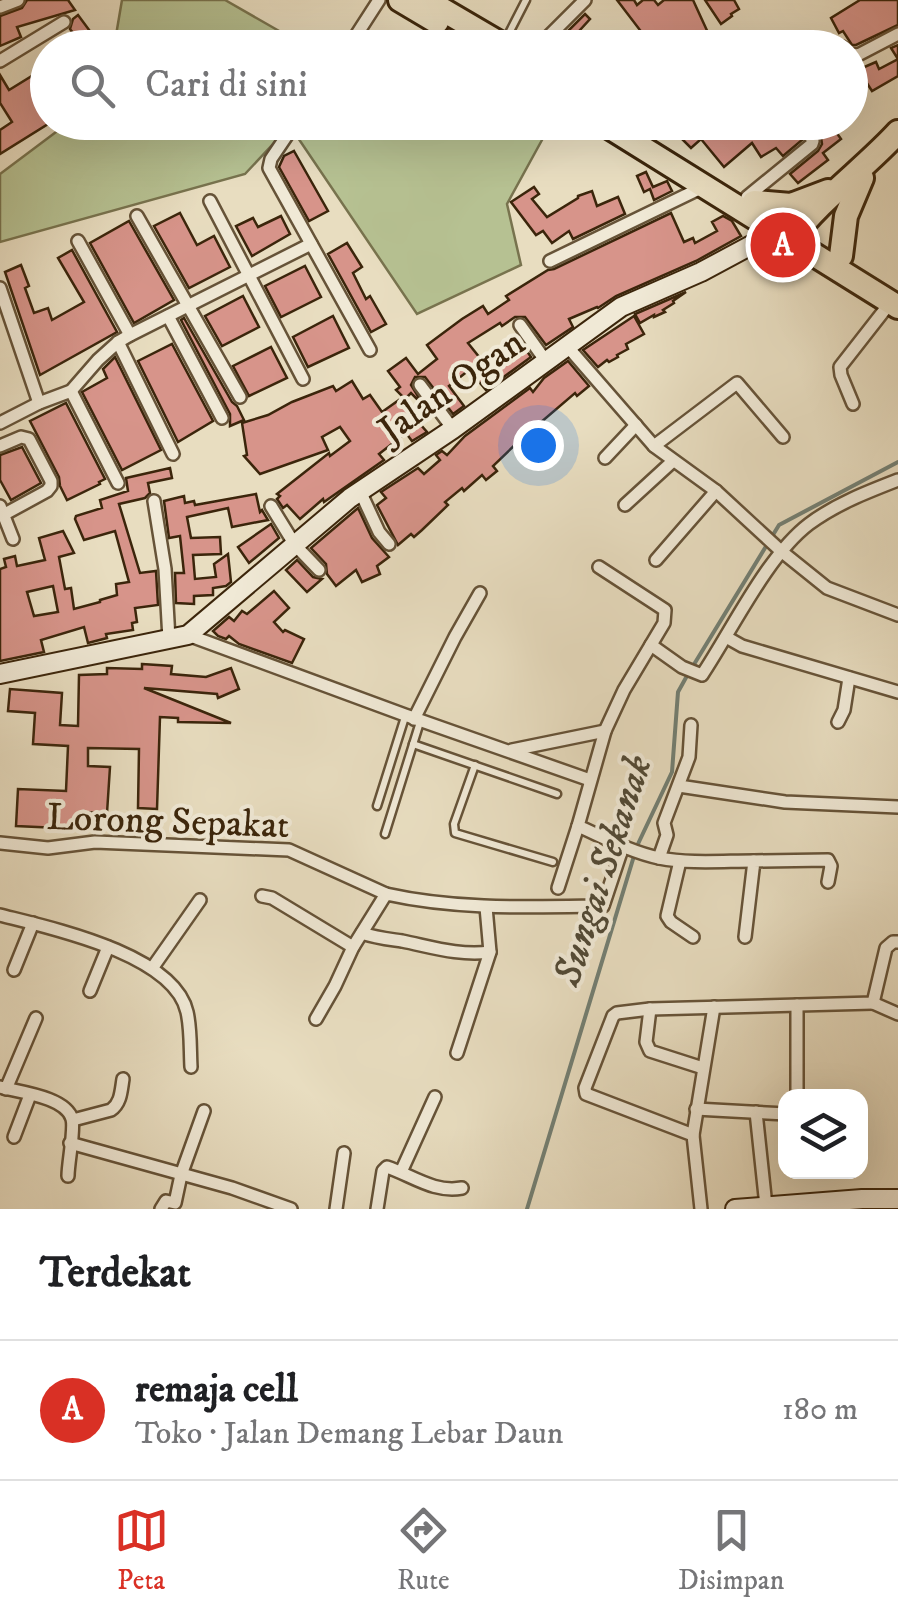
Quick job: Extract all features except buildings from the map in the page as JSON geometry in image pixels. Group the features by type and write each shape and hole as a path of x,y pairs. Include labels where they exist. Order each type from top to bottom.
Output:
{"highway":[{"path":"400,0 449,30"},
{"path":"426,0 478,30"},
{"path":"796,235 898,132"},
{"path":"630,140 704,186 841,256 896,300"},
{"path":"657,140 751,199 796,235 896,300"},
{"path":"751,199 791,205 851,182"},
{"path":"841,256 851,182"}],"main road":[{"name":"Jalan Ogan","path":"0,674 178,637 360,491 621,308 796,235"},
{"path":"738,1209 862,1204 898,1196"}],"street":[{"path":"0,7 18,0"},
{"path":"360,30 379,0"},
{"path":"556,30 585,0"},
{"path":"51,30 64,22"},
{"path":"868,49 898,34"},
{"path":"0,60 30,42"},
{"path":"284,140 271,159 270,168 370,350"},
{"path":"751,199 812,140"},
{"path":"550,261 704,186"},
{"path":"210,202 303,379"},
{"path":"136,216 240,397"},
{"path":"78,241 130,335"},
{"path":"0,423 71,391 98,360 130,335 311,244"},
{"path":"0,288 39,403"},
{"path":"852,404 840,366 896,300"},
{"path":"168,316 222,418"},
{"path":"520,325 545,360"},
{"path":"118,342 173,454"},
{"path":"567,346 654,446 716,491 780,550 828,588 898,615"},
{"path":"654,446 737,384 783,438"},
{"path":"420,385 453,428"},
{"path":"71,391 118,483"},
{"path":"604,458 636,426"},
{"path":"1,444 20,436 29,439 51,480 46,491 2,511 12,539"},
{"path":"625,505 673,461"},
{"path":"651,645 682,667 704,673 780,550 807,526 851,498 898,480"},
{"path":"360,491 378,532 389,544"},
{"path":"656,560 716,491"},
{"path":"154,500 178,637 590,780"},
{"path":"271,506 295,544 319,570"},
{"path":"558,888 605,731 664,622 665,610 599,567"},
{"path":"414,718 480,593"},
{"path":"726,637 742,646 898,692"},
{"path":"838,722 850,678"},
{"path":"659,858 667,835 664,823 689,757 691,725"},
{"path":"508,751 605,731"},
{"path":"680,786 785,802 898,807"},
{"path":"578,826 626,848 680,861 828,860 828,882"},
{"name":"Lorong Sepakat","path":"0,843 48,848 95,842 289,850 386,894 420,902 486,907 603,906 626,848"},
{"path":"680,861 667,916 692,937"},
{"path":"745,936 754,861"},
{"path":"316,1020 386,894"},
{"path":"262,896 272,898 354,948"},
{"path":"153,967 200,900"},
{"path":"457,1053 490,952 486,907"},
{"path":"0,916 108,947 153,967 180,994 187,1012 191,1067"},
{"path":"14,970 32,923"},
{"path":"362,933 452,952 490,952"},
{"path":"873,1003 886,948 898,942"},
{"path":"90,991 108,947"},
{"path":"693,1135 586,1094 617,1013 873,1003 898,1014"},
{"path":"797,1005 797,1089"},
{"path":"701,1209 693,1135 714,1007"},
{"path":"650,1009 646,1042 650,1051 704,1068"},
{"path":"36,1018 3,1088 66,1109 73,1120 68,1176"},
{"path":"73,1120 116,1107 124,1079"},
{"path":"14,1136 30,1094"},
{"path":"401,1172 434,1097"},
{"path":"696,1109 778,1113"},
{"path":"162,1209 165,1202 174,1204 204,1111"},
{"path":"756,1112 766,1206"},
{"path":"70,1143 232,1188 290,1209"},
{"path":"336,1209 344,1153"},
{"path":"377,1209 384,1168 438,1189 462,1188"}],"lane":[{"path":"513,30 526,0"},
{"path":"385,834 413,744 414,718"},
{"path":"376,806 414,718"},
{"path":"413,744 557,794"},
{"path":"475,765 454,824 455,832 553,862"}],"green space":[{"path":"122,0 225,0 277,30 117,30"},
{"path":"45,140 277,140 245,174 0,242 0,174"},
{"path":"299,140 542,140 507,204 521,265 417,314"}],"waterway":[{"name":"Sungai Sekanak","path":"693,666 779,525 898,462"},
{"name":"Sungai Sekanak","path":"527,1209 637,846 672,772 678,692 688,674"}],"place":[{"name":"remaja cell","path":"783,245"}]}
